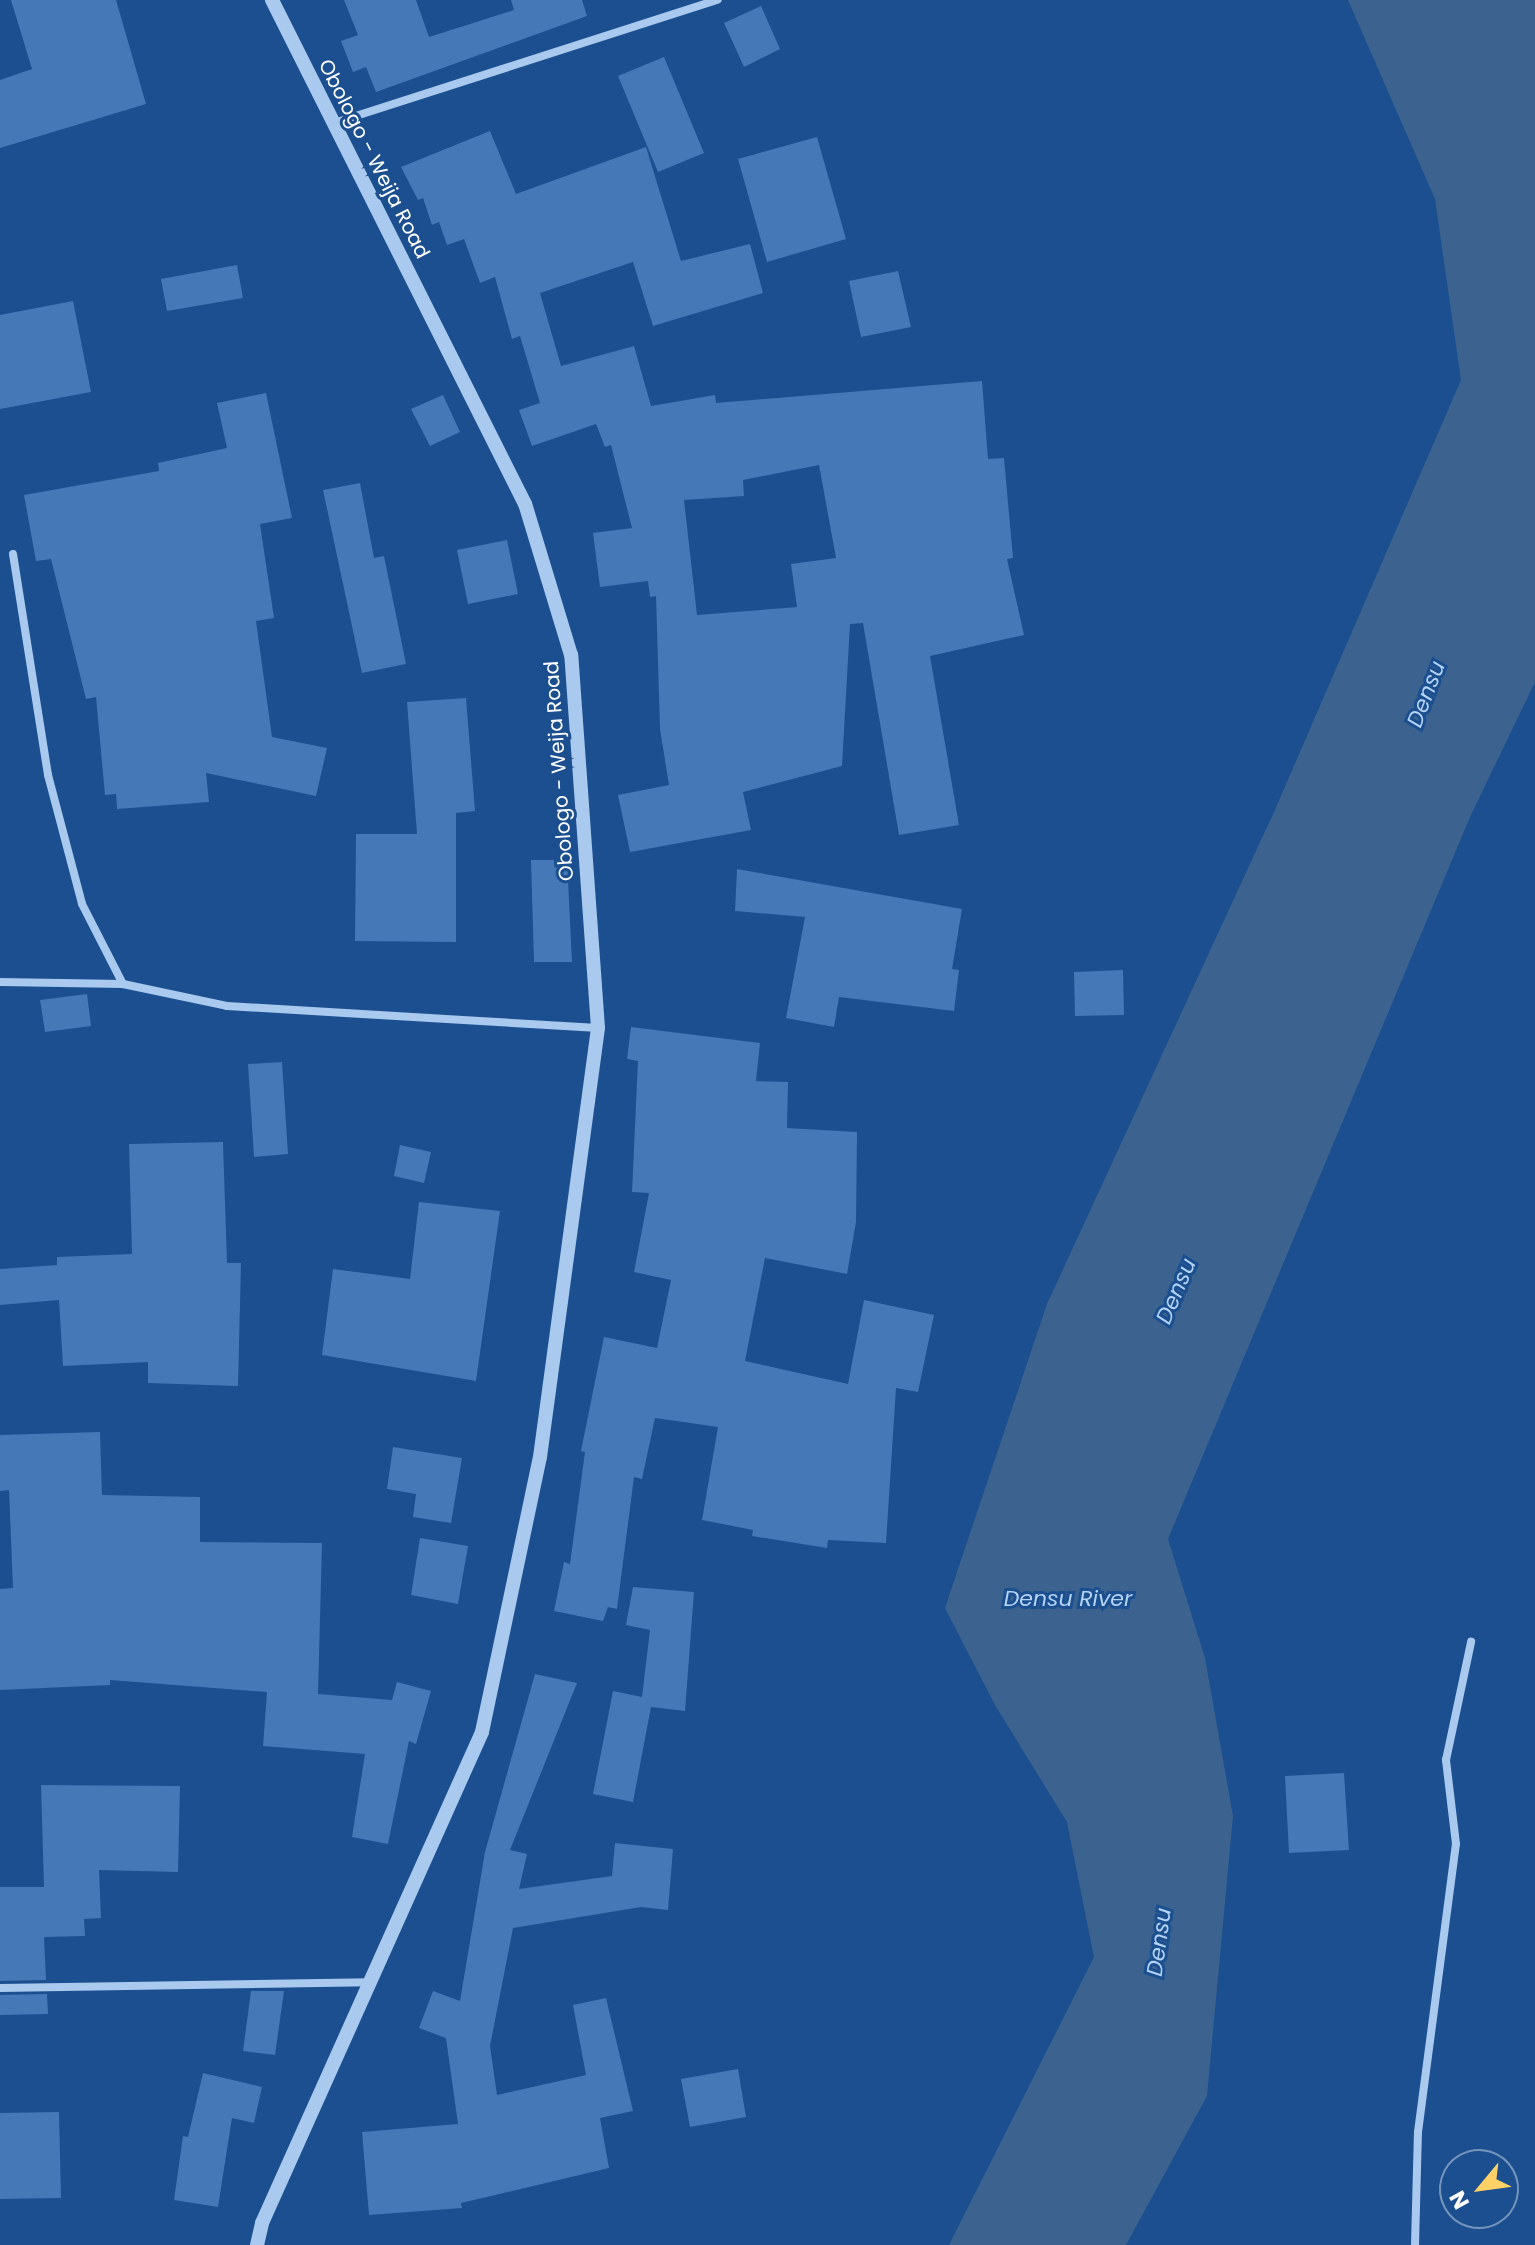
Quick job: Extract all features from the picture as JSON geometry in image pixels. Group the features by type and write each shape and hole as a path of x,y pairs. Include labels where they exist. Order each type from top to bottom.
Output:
{"street":[{"name":"Obologo - Weija Road","path":"257,2245 262,2223 482,1732 540,1457 598,1028 571,655 525,504 272,0"},
{"path":"333,124 718,0"},
{"path":"13,554 48,775 82,904 123,984"},
{"path":"0,982 123,984 227,1006 598,1028"},
{"path":"1415,2245 1418,2132 1456,1844 1446,1760 1471,1642"},
{"path":"0,1988 371,1982"}],"water":[{"name":"Densu River","path":"1348,0 1535,0 1535,682 1470,817 1168,1539 1205,1658 1233,1816 1207,2096 1126,2245 949,2245 1094,1957 1067,1822 995,1705 945,1608 1047,1304 1274,812 1461,380 1435,199"}],"building":[{"path":"11,0 116,0 146,104 0,148 0,80 32,69"},
{"path":"344,0 416,0 429,37 514,10 511,0 582,0 587,16 376,92 366,67 353,72 341,41 358,35"},
{"path":"761,6 780,49 744,67 724,23"},
{"path":"664,57 704,153 658,172 618,76"},
{"path":"490,131 516,194 646,147 681,261 750,244 763,293 653,326 633,262 540,293 561,366 634,346 651,406 715,395 716,403 982,381 988,459 1004,458 1013,558 1007,559 1024,635 930,656 959,825 899,835 863,623 850,624 842,766 743,792 751,830 630,852 618,795 669,785 660,729 656,596 650,597 648,581 600,587 593,533 632,528 611,445 605,447 596,424 532,446 519,410 540,403 520,336 512,339 495,277 480,283 464,239 447,245 439,222 432,225 423,198 418,200 401,167","holes":["819,465 836,558 791,564 797,607 697,615 684,500 744,496 743,480"]},
{"path":"817,137 846,239 767,262 738,159"},
{"path":"237,265 243,298 167,311 161,279"},
{"path":"898,271 911,327 861,337 849,281"},
{"path":"73,301 91,392 0,409 0,315"},
{"path":"266,393 292,518 260,524 274,618 256,621 272,737 327,748 316,796 206,773 209,802 117,809 116,794 105,795 96,697 86,699 51,559 36,561 24,495 159,471 158,463 227,448 217,403"},
{"path":"443,395 460,432 430,446 411,409"},
{"path":"360,483 374,558 384,556 406,664 362,673 323,490"},
{"path":"507,540 518,594 468,604 457,550"},
{"path":"466,698 475,811 456,813 456,942 355,941 356,834 417,834 407,702"},
{"path":"531,860 567,860 572,962 534,962"},
{"path":"737,869 962,909 952,969 959,970 954,1011 839,997 834,1027 786,1018 805,917 735,911"},
{"path":"1123,970 1124,1015 1075,1016 1074,972"},
{"path":"87,994 91,1026 45,1032 40,1000"},
{"path":"631,1027 760,1043 756,1081 788,1082 787,1128 857,1132 856,1222 847,1274 765,1258 745,1361 848,1384 864,1300 934,1315 918,1392 896,1388 886,1543 828,1540 827,1548 752,1536 753,1530 702,1520 718,1427 655,1418 642,1479 634,1477 617,1609 608,1607 603,1621 554,1611 564,1562 570,1564 585,1452 581,1451 604,1337 657,1348 671,1280 634,1272 649,1193 632,1192 638,1061 627,1059"},
{"path":"282,1062 288,1154 254,1157 248,1064"},
{"path":"223,1142 227,1263 241,1263 238,1386 148,1383 148,1362 63,1366 59,1300 0,1305 0,1269 57,1265 57,1257 132,1254 129,1144"},
{"path":"400,1145 431,1152 424,1183 394,1176"},
{"path":"419,1202 500,1211 476,1381 322,1355 333,1269 410,1279"},
{"path":"100,1432 102,1495 200,1497 200,1542 322,1543 318,1694 392,1700 397,1682 431,1691 416,1744 409,1741 388,1844 352,1837 365,1754 263,1746 267,1692 110,1680 110,1685 0,1690 0,1589 13,1588 9,1490 0,1491 0,1435"},
{"path":"393,1447 462,1458 451,1523 413,1517 416,1494 387,1489"},
{"path":"420,1538 468,1546 458,1604 411,1595"},
{"path":"633,1587 694,1592 685,1711 651,1707 633,1802 593,1794 613,1691 642,1697 650,1630 626,1625"},
{"path":"535,1674 577,1683 510,1850 527,1854 519,1889 612,1876 615,1843 673,1849 668,1910 641,1907 513,1928 490,2046 497,2095 586,2075 573,2005 606,1998 633,2111 600,2118 609,2168 461,2203 462,2208 369,2215 362,2132 458,2124 446,2038 419,2028 433,1991 460,2001 485,1852"},
{"path":"1344,1773 1349,1850 1289,1853 1285,1776"},
{"path":"41,1785 180,1786 178,1872 99,1870 101,1918 84,1919 85,1936 44,1937 46,1980 0,1981 0,1887 44,1887"},
{"path":"251,1991 284,1991 275,2055 243,2051"},
{"path":"47,1994 48,2014 0,2015 0,1995"},
{"path":"738,2069 746,2117 690,2127 681,2079"},
{"path":"203,2073 262,2087 254,2123 232,2118 218,2207 174,2200 183,2136 188,2137"},
{"path":"59,2112 61,2198 0,2199 0,2113"}],"water label":[{"name":"Densu","path":"1426,694"},
{"name":"Densu","path":"1176,1291"},
{"name":"Densu","path":"1159,1942"}]}
